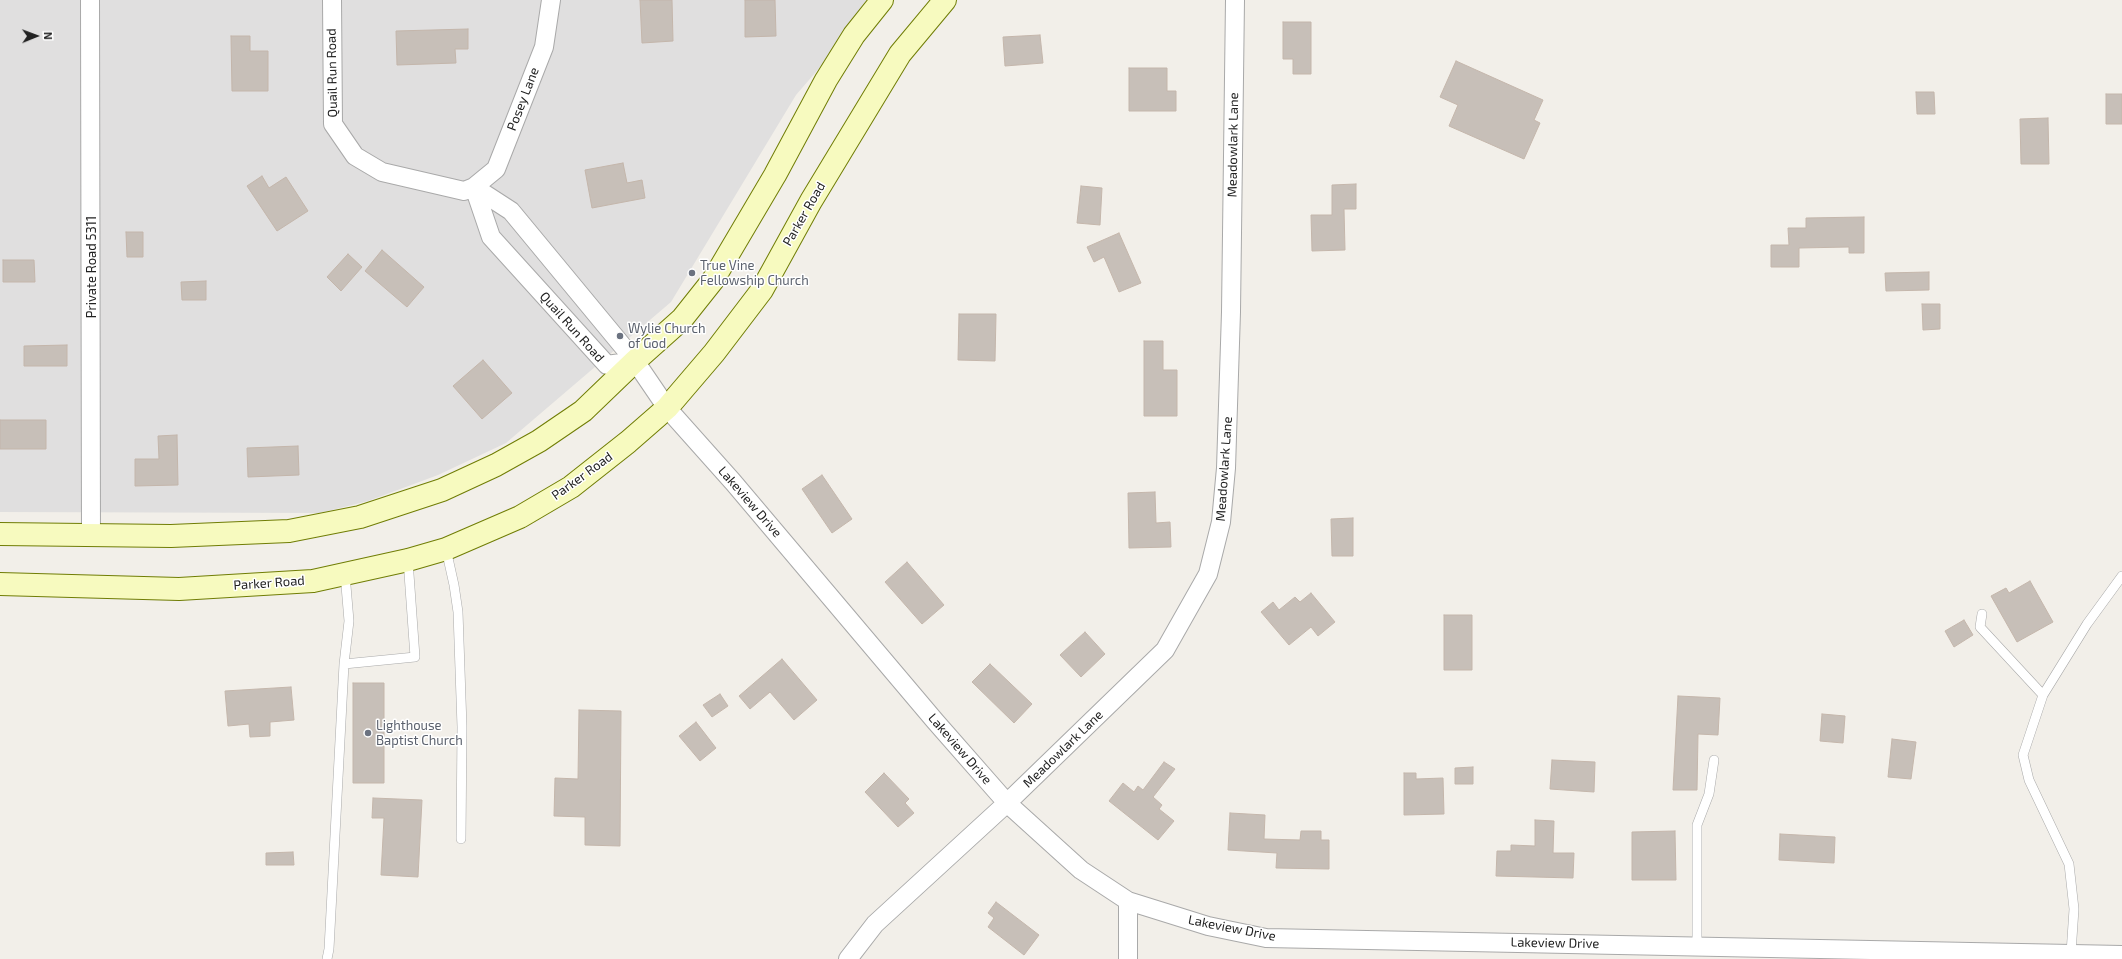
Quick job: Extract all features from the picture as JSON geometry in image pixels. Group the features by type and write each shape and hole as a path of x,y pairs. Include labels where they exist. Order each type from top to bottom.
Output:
{"main road":[{"path":"0,534 171,536 289,530 360,517 442,490 496,465 539,441 583,411 635,361 682,319 713,280 775,175 826,80 854,35 882,0"},
{"name":"Parker Road","path":"0,584 179,589 312,580 408,560 446,549 520,517 570,487 628,442 667,408 714,353 762,290 811,201 900,54 945,0"}],"street":[{"name":"Private Road 5311","path":"90,0 91,535"},
{"name":"Quail Run Road","path":"332,0 333,124 355,156 382,172 464,191 474,187"},
{"name":"Posey Lane","path":"474,187 496,169 544,47 551,0"},
{"name":"Meadowlark Lane","path":"848,959 875,924 1008,803 1165,650 1208,574 1221,522 1226,468 1231,312 1235,0"},
{"name":"Quail Run Road","path":"474,187 511,210 635,361"},
{"name":"Quail Run Road","path":"474,187 490,237 607,365 635,361"},
{"name":"Lakeview Drive","path":"635,361 667,408 935,721 1008,803 1081,870 1128,901 1208,926 1266,938 1646,952 1697,946 2122,955"},
{"path":"1128,901 1128,959"}],"lane":[{"path":"446,549 458,612 462,727 461,838"},
{"path":"344,664 415,657 408,560"},
{"path":"327,959 344,664 348,621 345,574"},
{"path":"2071,953 2074,909 2069,864 2029,780 2023,755 2043,695 2087,624 2122,576"},
{"path":"1982,614 1980,627 2043,695"},
{"path":"1697,946 1697,825 1709,794 1714,760"}],"shaded area":[{"path":"0,0 878,0 796,95 671,302 506,443 438,475 368,501 320,513 0,512"}],"building":[{"path":"640,0 672,0 673,41 642,43"},
{"path":"745,0 775,0 776,36 745,37"},
{"path":"1283,22 1311,22 1311,74 1293,74 1293,59 1283,59"},
{"path":"468,29 468,49 455,49 456,63 397,65 396,31"},
{"path":"1040,35 1043,63 1005,66 1003,37"},
{"path":"231,36 250,36 250,51 268,51 268,91 232,91"},
{"path":"1456,61 1543,100 1534,120 1540,123 1524,159 1449,126 1458,105 1440,97"},
{"path":"1129,68 1167,68 1167,91 1176,91 1176,111 1129,111"},
{"path":"1916,92 1934,92 1935,114 1917,114"},
{"path":"2106,94 2122,94 2122,124 2106,124"},
{"path":"2048,118 2049,164 2021,164 2020,119"},
{"path":"623,163 627,183 642,180 645,198 592,208 585,170"},
{"path":"262,176 269,188 286,177 308,211 277,231 247,186"},
{"path":"1356,184 1356,209 1344,209 1345,250 1312,251 1311,215 1332,215 1332,185"},
{"path":"1081,186 1102,188 1100,225 1077,223"},
{"path":"1864,217 1864,253 1849,253 1849,247 1799,248 1799,267 1771,267 1771,245 1789,245 1788,228 1806,228 1806,218"},
{"path":"126,232 143,232 143,257 127,257"},
{"path":"1119,233 1141,283 1119,292 1104,257 1094,262 1087,247"},
{"path":"382,250 424,287 407,307 365,271"},
{"path":"348,254 362,267 341,291 327,277"},
{"path":"3,260 34,260 35,282 3,282"},
{"path":"1929,272 1929,290 1886,291 1885,273"},
{"path":"206,281 206,300 182,300 181,282"},
{"path":"1922,304 1940,304 1940,329 1923,330"},
{"path":"959,314 996,314 995,361 958,360"},
{"path":"1144,341 1163,341 1163,370 1177,370 1177,416 1144,416"},
{"path":"67,345 67,366 24,366 24,346"},
{"path":"483,360 512,393 482,419 453,386"},
{"path":"0,420 46,420 46,449 0,449"},
{"path":"177,435 178,485 135,486 135,459 159,459 158,436"},
{"path":"298,446 299,475 248,477 247,448"},
{"path":"822,475 852,519 832,533 802,489"},
{"path":"1155,492 1156,523 1170,522 1171,547 1129,548 1128,493"},
{"path":"1353,518 1353,556 1332,556 1331,519"},
{"path":"907,562 944,605 922,624 885,582"},
{"path":"2030,581 2053,622 2017,642 1991,596 2006,588 2009,593"},
{"path":"1311,593 1335,622 1318,636 1311,627 1289,645 1261,612 1273,602 1279,610 1295,597 1300,602"},
{"path":"1444,615 1472,615 1472,670 1444,670"},
{"path":"1964,620 1973,635 1954,647 1945,631"},
{"path":"1085,632 1105,654 1081,677 1060,655"},
{"path":"782,659 817,700 794,720 770,692 750,709 739,696"},
{"path":"990,664 1032,704 1014,723 972,682"},
{"name":"Lighthouse Baptist Church","path":"353,683 384,683 384,783 353,783"},
{"path":"291,687 294,720 270,722 270,736 250,737 249,724 228,726 225,691"},
{"path":"720,694 728,706 712,717 703,705"},
{"path":"1678,696 1720,698 1718,735 1698,734 1697,790 1673,790"},
{"path":"579,710 621,711 620,846 585,845 585,817 554,816 555,778 578,779"},
{"path":"1822,714 1845,716 1843,743 1820,741"},
{"path":"696,722 716,748 700,761 679,736"},
{"path":"1892,739 1916,742 1911,779 1888,777"},
{"path":"1552,760 1595,762 1594,792 1550,789"},
{"path":"1164,762 1175,769 1153,797 1162,805 1159,809 1174,821 1158,840 1109,801 1123,783 1134,792 1138,786 1143,790"},
{"path":"1473,767 1473,784 1455,784 1455,768"},
{"path":"884,773 909,799 905,803 914,813 898,827 865,792"},
{"path":"1404,773 1416,773 1416,779 1443,778 1444,814 1404,815"},
{"path":"373,798 422,800 418,877 381,875 384,818 372,818"},
{"path":"1230,813 1265,815 1264,839 1300,840 1301,831 1321,831 1321,840 1329,840 1329,869 1276,868 1277,853 1228,850"},
{"path":"1535,820 1554,821 1553,853 1574,853 1573,878 1496,876 1497,851 1511,851 1511,845 1535,846"},
{"path":"1675,831 1676,880 1632,880 1632,832"},
{"path":"1780,834 1835,837 1834,863 1779,860"},
{"path":"293,852 294,865 266,865 266,853"},
{"path":"996,902 1039,935 1024,955 988,927 994,918 988,913"}],"place":[{"name":"True Vine Fellowship Church","path":"692,273"},
{"name":"Wylie Church of God","path":"620,336"},
{"name":"Lighthouse Baptist Church","path":"368,733"}]}
